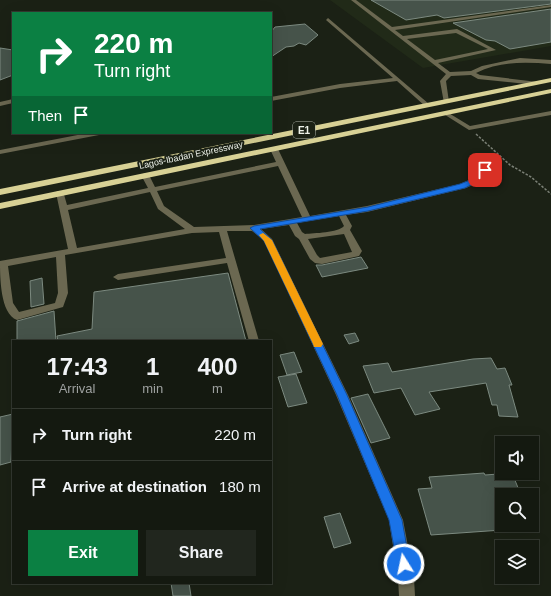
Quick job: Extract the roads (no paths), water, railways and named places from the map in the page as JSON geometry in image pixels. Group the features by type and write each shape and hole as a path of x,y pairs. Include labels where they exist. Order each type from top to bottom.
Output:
{"highway":[{"name":"Lagos-Ibadan Expressway","path":"0,192 551,80"},
{"name":"Lagos-Ibadan Expressway","path":"0,206 551,91"}],"street":[{"path":"353,0 449,74 472,73 484,67 520,60 551,62"},
{"path":"391,29 551,6"},
{"path":"328,19 427,105"},
{"path":"402,38 451,30 462,32 493,50 434,62"},
{"path":"472,73 478,77 536,83"},
{"path":"446,102 443,81 449,74"},
{"path":"272,99 340,86 398,79"},
{"path":"0,104 12,101"},
{"path":"445,113 469,128 551,113"},
{"path":"0,152 94,134"},
{"path":"274,148 307,219"},
{"path":"63,208 281,163"},
{"path":"60,254 63,293 59,305 17,316 8,304 1,263 73,252 192,230 254,228 368,209 463,186 472,182 485,170"},
{"path":"145,176 161,207 192,230"},
{"path":"60,193 73,252"},
{"path":"291,222 298,234 303,237 313,257 318,261 322,261 356,254 357,251 346,230 348,226 341,213"},
{"path":"222,228 254,340"},
{"path":"254,228 268,240 271,246 342,395 396,520 406,578 407,596"},
{"path":"303,237 339,233 346,230"},
{"path":"118,277 231,260"}]}
